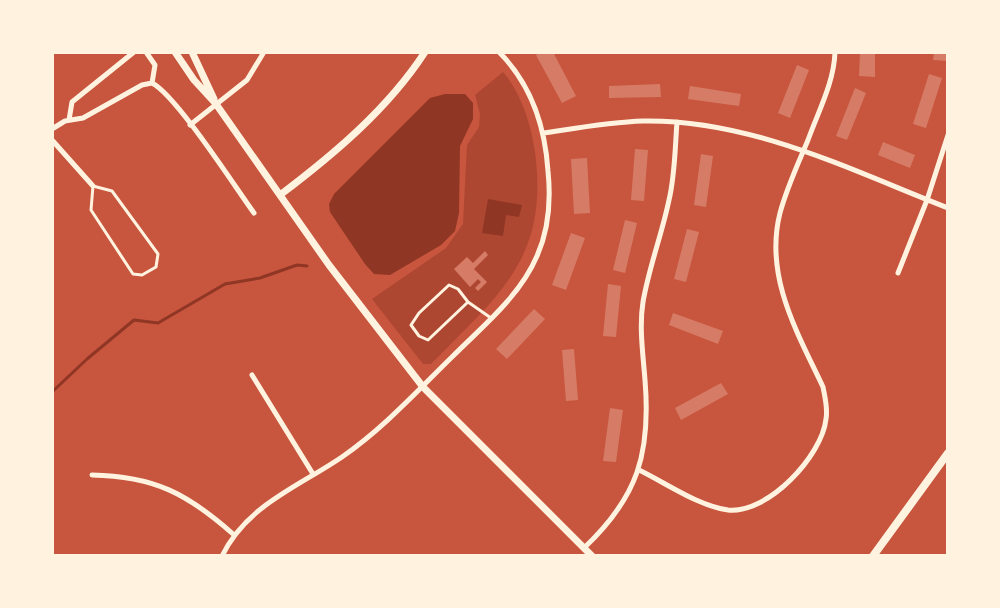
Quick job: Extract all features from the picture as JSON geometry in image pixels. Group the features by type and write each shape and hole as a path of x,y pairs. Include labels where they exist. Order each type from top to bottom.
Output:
{"main road":[{"path":"873,555 948,453"}],"street":[{"path":"69,120 72,102 82,90 134,52"},
{"path":"146,52 155,64 152,83"},
{"path":"175,52 194,80 216,104 360,307 423,387 592,555"},
{"path":"192,52 216,104"},
{"path":"190,125 247,80 264,52"},
{"path":"280,195 343,145 396,88 425,52"},
{"path":"222,555 233,534 267,503 340,458 377,431 490,318 525,277 543,242 549,193 544,133 526,86 499,52"},
{"path":"639,470 710,505 741,510 764,502 777,493 815,447 822,434 827,402 823,387 783,299 776,252 780,214 832,78 835,52"},
{"path":"52,129 69,120 83,118 142,85 152,83 161,90 190,125 254,213"},
{"path":"544,133 605,124 677,122 735,131 803,151 948,208"},
{"path":"584,548 610,521 624,502 639,470 646,442 643,304 669,200 677,122"},
{"path":"898,273 927,200 948,135"},
{"path":"52,140 93,186"},
{"path":"252,375 313,474"},
{"path":"92,475 121,476 160,485 187,497 233,534"}],"lane":[{"path":"93,186 112,191 158,254 156,267 142,275 133,274 91,210 93,186"},
{"path":"468,302 428,339 419,336 411,325 419,313 449,285 458,289 468,302 490,318"}],"shaded area":[{"path":"503,72 520,99 533,142 537,189 534,220 526,248 514,272 478,316 431,364 423,364 372,299 446,248 463,224 467,145 479,127 480,114 475,95"},
{"path":"445,94 465,94 473,103 473,119 460,146 459,213 455,231 441,245 390,275 374,274 330,212 329,204 334,194 430,98"},
{"path":"488,199 522,205 519,217 506,215 503,236 482,233"}],"building":[{"path":"540,52 553,52 576,96 562,103 536,55"},
{"path":"860,52 875,52 875,77 859,76"},
{"path":"934,52 948,52 947,61 933,60"},
{"path":"797,65 809,70 790,118 778,113"},
{"path":"929,74 942,78 926,128 913,124"},
{"path":"660,84 661,97 609,98 609,86"},
{"path":"690,86 741,94 739,106 688,99"},
{"path":"855,88 866,93 847,140 836,136"},
{"path":"883,142 915,155 910,168 878,155"},
{"path":"635,149 648,150 644,201 631,200"},
{"path":"701,154 713,156 706,207 694,205"},
{"path":"587,158 590,213 574,214 571,159"},
{"path":"625,220 637,223 625,273 613,270"},
{"path":"687,229 699,232 686,282 674,279"},
{"path":"571,233 585,238 566,290 552,285"},
{"path":"485,251 488,255 474,269 487,282 478,291 475,288 481,282 478,279 470,287 454,269 467,257 473,263"},
{"path":"608,284 621,286 616,337 603,336"},
{"path":"534,309 545,319 507,359 496,349"},
{"path":"673,313 723,331 718,344 669,325"},
{"path":"574,349 578,400 566,401 562,350"},
{"path":"721,383 728,394 681,420 675,408"},
{"path":"610,408 623,410 616,462 603,461"}],"waterway":[{"path":"52,392 134,320 158,323 225,284 260,278 297,265 307,266"}]}
